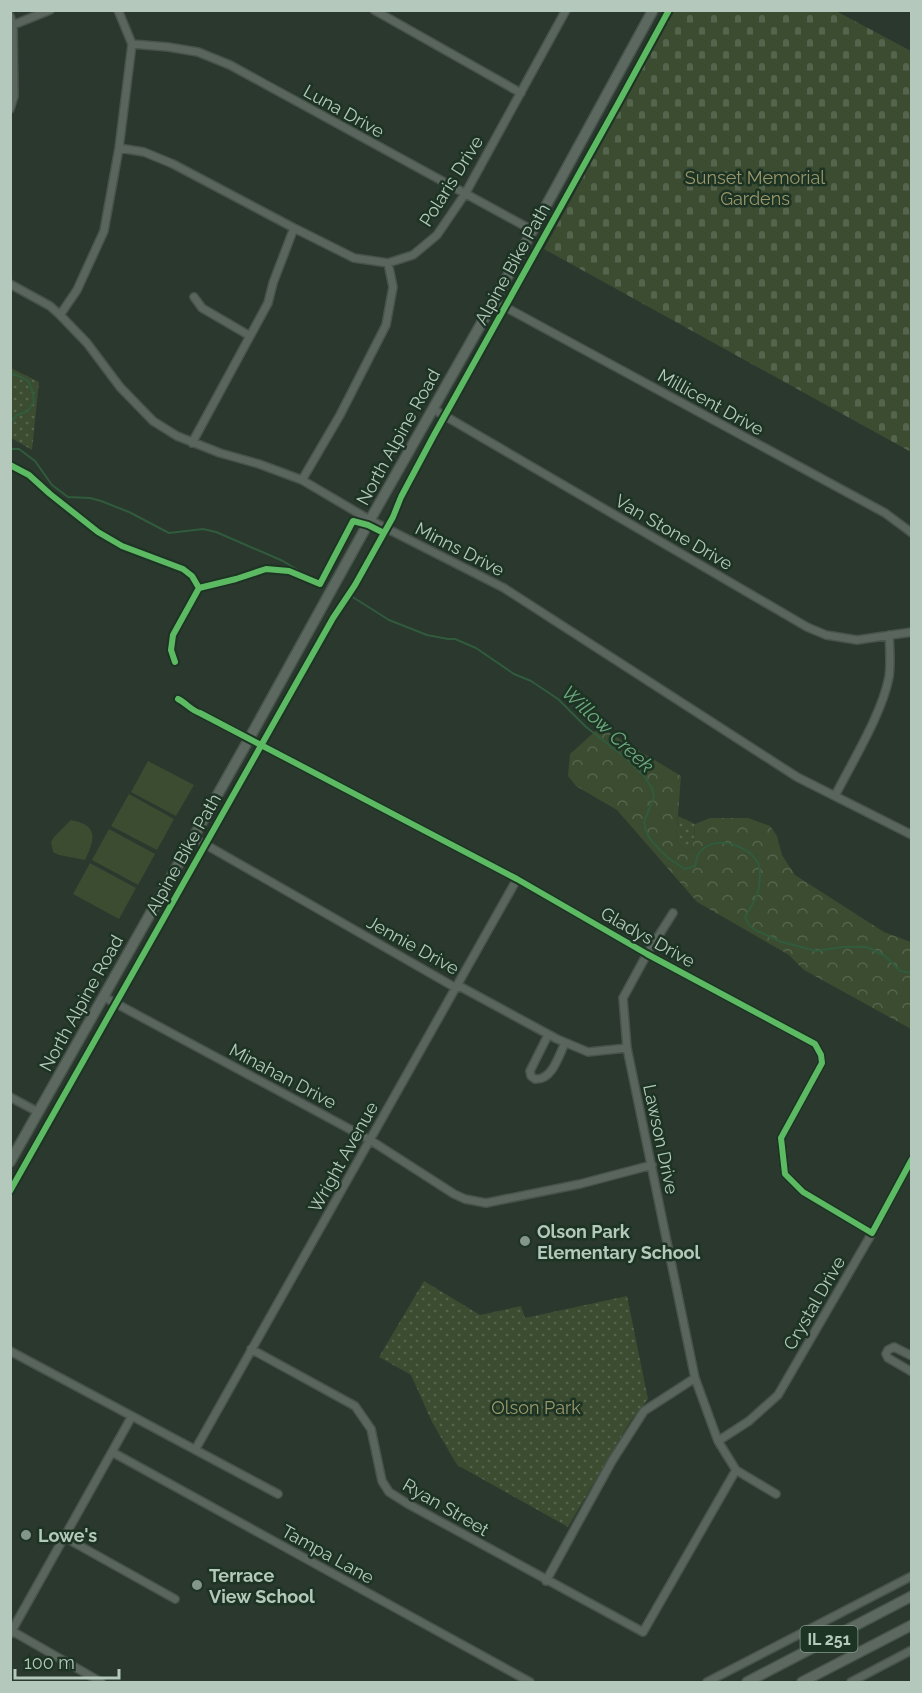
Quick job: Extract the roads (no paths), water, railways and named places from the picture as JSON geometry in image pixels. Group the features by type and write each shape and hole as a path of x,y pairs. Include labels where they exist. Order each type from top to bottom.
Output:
{"main road":[{"name":"North Alpine Road","path":"10,1162 494,301 653,10"},
{"name":"IL 251","path":"747,1683 912,1596"},
{"name":"IL 251","path":"802,1683 912,1625"}],"street":[{"path":"13,25 50,10"},
{"path":"60,315 76,290 104,231 119,148 132,45 118,10"},
{"path":"374,10 521,93"},
{"name":"Polaris Drive","path":"388,264 413,255 437,235 465,194 566,10"},
{"path":"10,16 13,25 14,96 10,109"},
{"name":"Luna Drive","path":"132,45 168,47 198,52 230,65 532,230"},
{"path":"119,148 144,152 173,164 354,258 388,264 393,287 386,325 340,415 302,480"},
{"path":"192,443 268,303 273,283 294,228"},
{"name":"Minns Drive","path":"10,284 50,306 60,315 87,343 120,387 153,421 177,436 302,480 370,520 504,588 797,777 912,835"},
{"path":"194,297 202,309 250,336"},
{"name":"Millicent Drive","path":"494,301 885,513 912,533"},
{"name":"Van Stone Drive","path":"433,409 807,627 826,635 857,640 912,632"},
{"path":"835,796 872,725 884,696 891,660 889,635"},
{"name":"Gladys Drive","path":"194,711 517,879 647,954 815,1044 821,1055 822,1063 781,1138 786,1174 803,1192 872,1233"},
{"name":"Jennie Drive","path":"194,838 456,988 461,987 548,1035 588,1052 627,1048"},
{"name":"Wright Avenue","path":"195,1450 517,879"},
{"name":"Lawson Drive","path":"673,913 623,998 627,1048 695,1378 718,1441 736,1470 776,1494"},
{"name":"Minahan Drive","path":"104,997 370,1140 465,1199 486,1203 580,1184 652,1165"},
{"path":"548,1035 530,1071 531,1076 535,1079 543,1079 548,1075 565,1043"},
{"path":"10,1097 38,1112"},
{"name":"Crystal Drive","path":"718,1441 749,1421 778,1395 912,1159"},
{"path":"912,1356 894,1347 886,1354 888,1358 912,1372"},
{"name":"Ryan Street","path":"251,1349 355,1406 371,1429 382,1481 389,1492 546,1581 643,1632 736,1470"},
{"path":"10,1351 278,1494"},
{"path":"546,1581 612,1461 644,1411 695,1378"},
{"path":"102,1683 11,1633 132,1416"},
{"name":"Tampa Lane","path":"112,1452 530,1683"},
{"path":"64,1537 174,1599"},
{"path":"707,1683 912,1575"},
{"path":"851,1683 912,1650"}],"waterway":[{"name":"Willow Creek","path":"10,373 28,382 34,401 28,411 17,415 10,423"},
{"name":"Willow Creek","path":"10,449 19,449 35,461 52,485 68,497 101,501 129,512 169,533 203,529 216,532 283,561 317,580"},
{"name":"Willow Creek","path":"351,596 389,620 427,635 455,639 476,648 514,674 531,681 558,699 586,727 626,758 644,776 652,788 654,797 644,822 646,831 650,839 668,858 685,869 695,866 699,853 712,844 728,843 751,854 759,865 759,884 755,899 745,917 755,930 782,942 816,951 842,947 867,947 885,956 900,971 912,973"}],"place":[{"name":"Olson Park Elementary School","path":"525,1241"},
{"name":"Lowe's","path":"26,1535"},
{"name":"Terrace View School","path":"197,1585"}],"park label":[{"name":"Sunset Memorial Gardens","path":"755,187"},
{"name":"Olson Park","path":"536,1407"}]}
